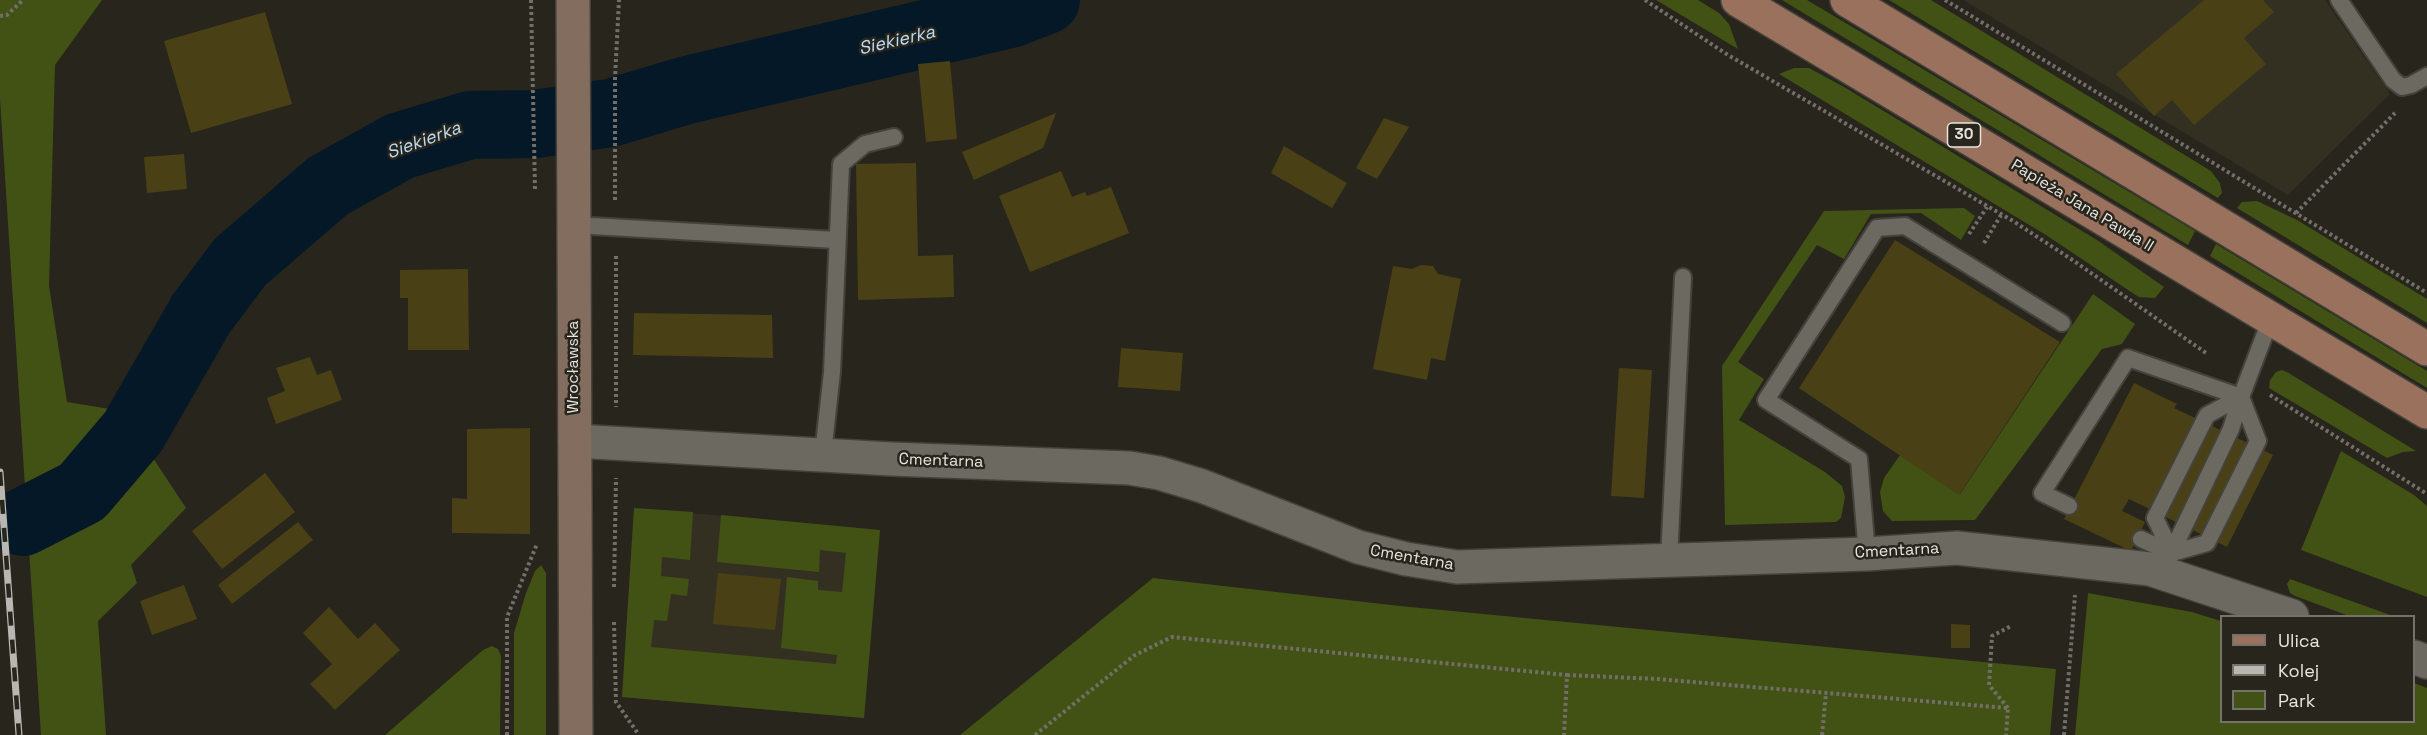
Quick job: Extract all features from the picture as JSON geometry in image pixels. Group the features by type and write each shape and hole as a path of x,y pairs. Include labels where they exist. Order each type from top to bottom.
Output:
{"main road":[{"name":"Wrocławska","path":"573,0 576,735"},
{"name":"Papieża Jana Pawła II","path":"1738,0 2427,412"},
{"path":"1847,0 2427,349"}],"street":[{"name":"Cmentarna","path":"575,441 1129,468 1159,473 1202,486 1358,547 1406,559 1457,567 1867,554 1957,548 2150,569 2167,563 2290,615"}],"lane":[{"path":"2339,0 2393,80 2402,87 2427,76"},
{"path":"823,454 832,372 841,164 865,144 894,137"},
{"path":"574,225 658,228 836,240"},
{"path":"1867,554 1859,459 1766,400 1877,228 1905,226 2062,323"},
{"path":"1669,559 1683,277"},
{"path":"2167,563 2231,429 2271,318"},
{"path":"2069,506 2042,493 2128,358 2244,389"},
{"path":"2167,563 2207,543 2258,441 2244,389"},
{"path":"2167,563 2155,518 2207,415 2244,389"},
{"path":"2141,539 2167,563"}],"path":[{"path":"0,16 7,15 24,0"},
{"path":"531,0 535,200"},
{"path":"615,153 615,78 619,0"},
{"path":"1645,0 1728,55 2022,228 2244,389 2427,494"},
{"path":"1945,0 2427,293"},
{"path":"2296,213 2401,107"},
{"path":"507,735 507,617 540,538"},
{"path":"2064,735 2078,561"},
{"path":"2006,735 2008,708 1989,685 1992,636 2011,627"},
{"path":"1035,735 1135,655 1172,637 1567,675 1657,679 2008,708"},
{"path":"1564,735 1567,675"},
{"path":"1822,735 1826,693"}],"shaded area":[{"path":"1963,0 2325,0 2390,94 2288,195"},
{"path":"634,508 880,530 864,718 622,697"}],"green space":[{"path":"0,0 102,0 55,65 49,286 67,402 122,411 186,508 131,565 137,583 98,621 106,735 41,735 0,99"},
{"path":"1656,0 1698,0 1719,13 1729,24 1738,49"},
{"path":"1782,0 1807,0 2195,231 2188,245"},
{"path":"1889,0 1931,0 2211,171 2220,183 2222,193 2218,198"},
{"path":"1794,68 1809,68 1844,87 2097,240 2164,287 2155,298 2139,297 2046,235 1779,74"},
{"path":"2257,201 2297,220 2427,299 2427,323 2237,208 2242,202"},
{"path":"1964,208 1975,216 1961,240 1921,213 1871,214 1844,259 1817,245 1738,362 1764,379 1739,420 1825,472 1842,486 1845,497 1841,518 1836,522 1725,525 1722,366 1824,211"},
{"path":"2216,244 2427,371 2427,388 2210,256"},
{"path":"2093,294 2135,324 2122,344 2102,349 1975,520 1892,521 1883,511 1880,492 1884,478 1900,455 1960,494"},
{"path":"2282,370 2416,451 2403,452 2387,458 2269,388 2270,380 2276,372"},
{"path":"2341,451 2414,495 2427,506 2427,597 2301,550"},
{"path":"634,508 693,512 690,560 662,557 661,576 689,579 687,596 671,594 667,621 654,620 651,647 836,664 837,655 781,648 787,577 818,581 818,590 842,592 846,553 820,550 819,572 717,562 721,515 880,530 864,718 622,697"},
{"path":"541,565 546,573 546,735 514,735 514,633 526,593 535,571"},
{"path":"1153,578 1400,606 2056,669 2050,735 960,735"},
{"path":"2290,579 2390,615 2346,615 2295,596 2290,593 2287,584"},
{"path":"2088,593 2192,612 2220,621 2220,723 2415,723 2415,683 2427,688 2427,735 2075,735"},
{"path":"492,646 498,649 501,656 500,735 385,735 483,650"}],"building":[{"path":"2204,0 2263,0 2274,12 2244,38 2266,64 2194,125 2172,100 2154,116 2116,74"},
{"path":"265,12 292,104 191,133 164,41"},
{"path":"950,61 957,139 926,142 918,64"},
{"path":"1056,113 1043,148 974,180 962,152"},
{"path":"1384,118 1409,127 1377,179 1356,168"},
{"path":"1284,146 1347,183 1332,208 1271,173"},
{"path":"184,154 187,189 147,193 144,157"},
{"path":"916,163 918,256 953,255 954,297 858,300 856,164"},
{"path":"1061,171 1072,197 1085,192 1087,196 1111,187 1129,233 1030,272 999,196"},
{"path":"1895,240 2060,342 1959,495 1799,388"},
{"path":"1421,265 1433,266 1438,274 1461,279 1445,361 1431,358 1427,380 1373,369 1393,266 1412,269"},
{"path":"468,269 469,350 408,350 408,298 400,298 400,270"},
{"path":"634,313 772,315 773,358 633,355"},
{"path":"1121,348 1183,353 1180,391 1118,387"},
{"path":"310,357 317,375 331,370 342,400 276,424 267,398 285,391 276,368"},
{"path":"1619,368 1652,370 1644,498 1611,496"},
{"path":"2134,383 2177,404 2174,408 2273,455 2227,547 2129,499 2122,511 2145,522 2131,551 2064,519"},
{"path":"530,428 530,534 452,533 452,498 467,499 467,429"},
{"path":"265,473 295,512 222,569 192,531"},
{"path":"298,522 313,540 232,604 218,585"},
{"path":"718,573 781,579 775,630 713,624"},
{"path":"184,585 197,619 152,635 140,601"},
{"path":"329,607 358,639 375,623 400,650 335,710 310,684 332,664 303,633"},
{"path":"1951,624 1970,625 1970,648 1951,648"}],"waterway":[{"name":"Siekierka","path":"23,522 82,492 133,432 201,314 240,262 328,186 400,146 470,125 535,124 610,113 687,90 1010,14 1046,0"}],"railway":[{"path":"0,472 19,735"}]}
